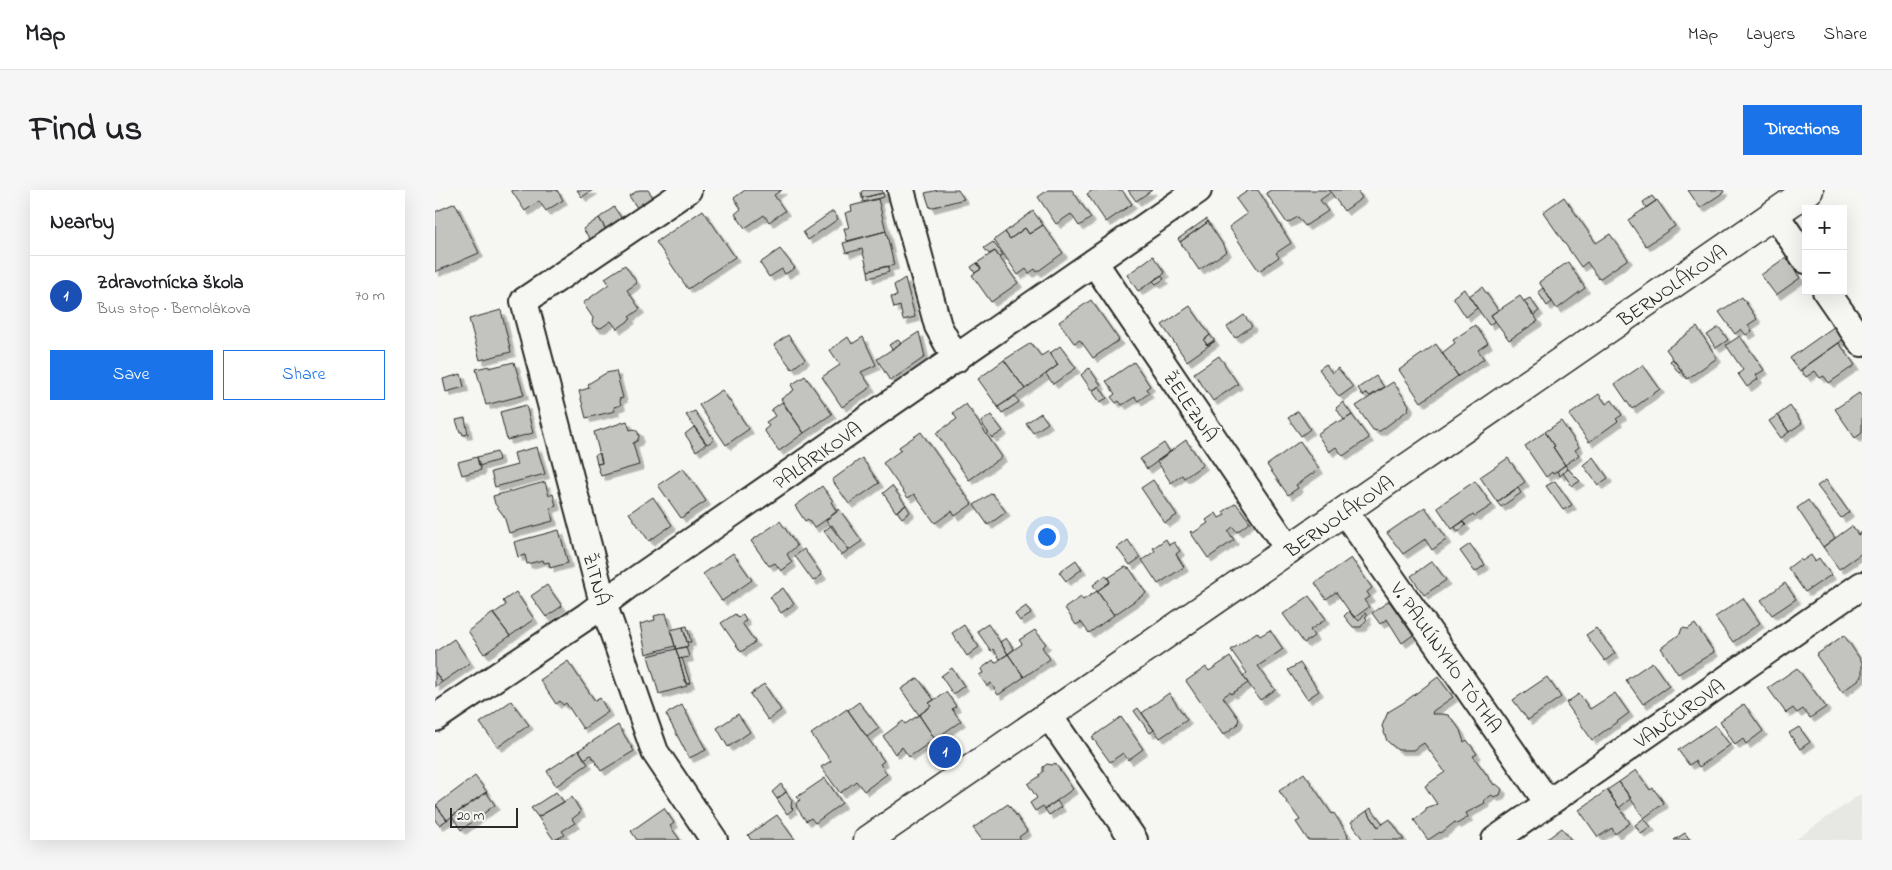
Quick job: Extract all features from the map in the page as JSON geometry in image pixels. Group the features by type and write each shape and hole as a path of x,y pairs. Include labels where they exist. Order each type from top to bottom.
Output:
{"street":[{"name":"ŽITNÁ","path":"688,190 524,301 603,604 655,752 714,840"},
{"path":"901,190 938,326 956,358"},
{"name":"PALÁRIKOVA","path":"435,718 603,604 1198,190"},
{"name":"BERNOLÁKOVA","path":"868,840 1809,190"},
{"path":"1775,214 1802,254"},
{"name":"ŽELEZNÁ","path":"1094,262 1289,550"},
{"path":"1828,295 1862,343"},
{"name":"V. PAULÍNYHO TÓTHA","path":"1345,512 1548,803"},
{"name":"VANČUROVA","path":"1495,840 1862,586"},
{"path":"1049,716 1134,840"}],"shaded area":[{"path":"1862,793 1862,840 1795,840"}],"building":[{"path":"511,190 557,190 563,200 546,211 539,201 525,211"},
{"path":"577,190 593,190 582,197"},
{"path":"639,190 648,190 656,201 638,209 629,196"},
{"path":"745,190 782,190 774,195 785,211 769,222 764,215 745,228 735,214 741,209 734,198"},
{"path":"864,190 882,190 883,193 862,198 861,192"},
{"path":"938,190 958,190 964,199 930,208 925,193"},
{"path":"1048,190 1072,190 1091,218 1079,226 1071,214 1056,224 1038,197"},
{"path":"1093,190 1122,190 1132,204 1106,222 1087,194"},
{"path":"1128,190 1152,190 1136,201"},
{"path":"1249,190 1258,190 1291,243 1276,253 1279,257 1259,271 1229,227 1247,214 1236,199"},
{"path":"1271,190 1329,190 1331,192 1320,200 1328,211 1305,226 1298,217 1287,223 1266,193"},
{"path":"1329,190 1357,190 1362,198 1344,211"},
{"path":"1688,190 1723,190 1724,192 1700,208"},
{"path":"883,193 884,197 863,202 862,198"},
{"path":"1652,196 1656,201 1646,208 1643,202"},
{"path":"1564,197 1596,243 1610,234 1628,259 1599,279 1587,262 1581,267 1543,212"},
{"path":"878,199 886,231 847,241 844,228 849,228 845,213 852,211 851,206"},
{"path":"1657,200 1675,226 1646,246 1628,220"},
{"path":"455,203 479,253 435,272 435,212"},
{"path":"614,207 624,222 607,231 599,218"},
{"path":"703,210 735,257 688,289 656,242"},
{"path":"833,211 838,219 808,240 803,232"},
{"path":"1033,211 1043,225 1029,234 1025,228 1010,239 1005,232"},
{"path":"599,218 607,231 592,242 583,229"},
{"path":"1206,219 1208,222 1180,242 1178,239"},
{"path":"1208,222 1227,251 1199,270 1180,242"},
{"path":"1043,225 1063,253 1037,272 1035,269 1029,273 1026,269 1018,275 994,240 1005,232 1010,239 1025,228 1029,234"},
{"path":"886,231 894,265 868,271 862,249 846,253 843,243"},
{"path":"993,242 1003,255 999,257 995,251 989,254 984,248"},
{"path":"780,249 795,268 785,274 782,269 769,277 760,263"},
{"path":"995,251 1018,283 991,302 972,275 981,269 977,263"},
{"path":"1153,256 1165,273 1138,291 1127,275"},
{"path":"1786,257 1800,278 1776,295 1761,275"},
{"path":"1568,262 1585,288 1557,309 1539,282"},
{"path":"977,263 981,269 975,273 971,267"},
{"path":"625,265 637,283 627,290 640,309 629,317 631,319 617,329 611,321 601,328 595,327 592,323 593,318 583,303 609,284 605,278"},
{"path":"887,266 889,272 869,278 868,271"},
{"path":"1161,275 1164,279 1156,284 1153,281"},
{"path":"905,278 915,317 903,320 900,306 894,308 891,297 897,296 894,285"},
{"path":"1482,287 1498,310 1491,315 1495,321 1489,325 1469,296"},
{"path":"1543,288 1552,302 1547,306 1538,292"},
{"path":"1464,289 1477,308 1466,317 1453,297"},
{"path":"1520,296 1538,321 1509,340 1491,315"},
{"path":"1742,297 1757,319 1748,325 1752,331 1746,335 1741,329 1735,334 1719,312"},
{"path":"1530,298 1539,311 1533,315 1524,301"},
{"path":"1091,300 1119,340 1093,358 1080,340 1074,343 1059,322"},
{"path":"1190,306 1210,335 1204,340 1207,345 1215,341 1187,361 1162,325"},
{"path":"501,310 511,352 480,360 469,319"},
{"path":"1244,315 1252,326 1235,338 1227,327"},
{"path":"1475,325 1488,343 1478,350 1484,359 1458,376 1442,353 1455,343 1453,340"},
{"path":"1835,326 1844,339 1799,371 1790,358"},
{"path":"1697,327 1717,358 1687,379 1666,349"},
{"path":"1719,327 1728,340 1716,348 1707,335"},
{"path":"919,332 925,357 890,381 877,359"},
{"path":"788,335 805,359 792,369 774,345"},
{"path":"1210,335 1214,340 1207,345 1204,340"},
{"path":"1740,336 1764,370 1756,375 1758,379 1747,387 1738,374 1743,370 1726,345"},
{"path":"848,337 852,344 863,337 876,365 861,372 871,387 842,407 822,377 840,365 830,350"},
{"path":"898,340 901,343 892,349 889,345"},
{"path":"1031,343 1041,356 1049,351 1058,365 1025,389 1004,360"},
{"path":"1839,343 1855,365 1829,383 1824,376 1820,378 1815,371 1806,377 1801,370"},
{"path":"1436,344 1458,376 1421,402 1399,370"},
{"path":"1060,346 1076,368 1053,384 1046,374 1058,365 1050,353"},
{"path":"1219,356 1238,384 1213,401 1194,373"},
{"path":"1673,359 1682,371 1679,373 1670,361"},
{"path":"1004,360 1025,389 998,407 978,379"},
{"path":"514,362 524,395 486,405 476,369"},
{"path":"1134,362 1150,386 1146,389 1149,393 1138,401 1135,397 1122,405 1119,401 1116,403 1111,397 1115,394 1106,381"},
{"path":"1326,364 1332,373 1338,368 1353,387 1339,397 1319,369"},
{"path":"1643,365 1660,389 1632,409 1615,384"},
{"path":"1089,368 1101,385 1092,391 1081,375"},
{"path":"616,371 623,398 619,399 621,405 614,407 615,411 586,418 579,391 589,388 588,384 606,373"},
{"path":"461,374 464,387 446,392 443,379"},
{"path":"805,376 832,414 804,433 781,399 794,390 791,385"},
{"path":"1376,376 1384,387 1370,396 1367,393 1363,396 1358,388"},
{"path":"1393,382 1409,405 1408,410 1380,431 1373,430 1356,406"},
{"path":"1099,386 1107,398 1100,402 1092,391"},
{"path":"722,390 749,429 726,445 699,405"},
{"path":"1859,393 1862,397 1862,433 1855,438 1835,409"},
{"path":"1599,394 1606,404 1612,400 1622,415 1616,419 1618,421 1589,442 1569,415"},
{"path":"1015,396 1019,402 1002,413 998,407"},
{"path":"782,402 804,433 779,451 764,430 769,426 766,422 775,416 771,410"},
{"path":"1343,402 1352,415 1344,420 1336,408"},
{"path":"966,404 1002,457 969,480 936,433 957,419 953,413"},
{"path":"526,405 533,433 507,440 500,412"},
{"path":"1790,406 1802,423 1789,432 1778,415"},
{"path":"695,411 714,440 707,444 686,415"},
{"path":"1298,411 1310,429 1301,436 1288,418"},
{"path":"1041,413 1048,423 1033,433 1026,423"},
{"path":"991,415 1003,431 992,438 981,422"},
{"path":"1352,415 1369,438 1343,456 1336,447 1329,452 1317,434 1337,421 1339,423"},
{"path":"1778,415 1789,432 1781,438 1769,421"},
{"path":"465,418 468,434 463,435 456,420"},
{"path":"627,421 630,430 634,429 638,432 639,437 633,443 639,465 601,476 597,464 602,463 594,432"},
{"path":"1561,421 1579,447 1575,450 1579,455 1565,465 1545,432"},
{"path":"694,427 706,444 696,451 685,434"},
{"path":"921,432 972,504 955,516 952,511 935,523 914,494 908,498 883,463 901,450 899,447"},
{"path":"1545,432 1565,465 1546,477 1525,446"},
{"path":"1186,440 1203,465 1184,478 1182,475 1171,483 1157,461"},
{"path":"1300,441 1319,469 1296,485 1298,488 1288,495 1267,465"},
{"path":"1164,443 1170,452 1147,469 1140,459"},
{"path":"537,447 545,474 495,487 491,472 517,465 514,453"},
{"path":"497,452 499,460 479,466 477,457"},
{"path":"600,453 602,463 597,464 595,455"},
{"path":"477,457 481,470 462,475 458,462"},
{"path":"1593,457 1608,478 1598,485 1583,465"},
{"path":"862,458 879,483 849,504 832,480"},
{"path":"1508,458 1525,482 1497,502 1480,477"},
{"path":"1565,465 1568,469 1560,476 1557,471"},
{"path":"683,468 706,501 681,518 658,485"},
{"path":"1568,469 1580,481 1572,486 1563,473"},
{"path":"1153,480 1177,515 1165,523 1141,488"},
{"path":"1826,480 1849,512 1841,518 1817,486"},
{"path":"1475,481 1492,505 1475,516 1473,514 1452,529 1437,507"},
{"path":"1555,481 1572,505 1563,510 1546,486"},
{"path":"545,482 549,496 553,494 556,506 550,508 553,521 509,533 504,516 495,504 493,496"},
{"path":"822,486 833,501 831,502 837,512 814,528 808,519 805,521 795,506"},
{"path":"892,486 906,505 896,512 883,493"},
{"path":"1518,488 1521,493 1501,507 1497,502"},
{"path":"992,493 1006,512 988,525 974,505"},
{"path":"653,497 672,525 649,541 629,513"},
{"path":"1808,500 1835,538 1823,547 1797,508"},
{"path":"1236,503 1250,522 1237,532 1233,527 1228,531 1234,540 1208,558 1190,532 1193,533 1208,523 1206,520 1216,513 1219,518 1225,515 1223,512"},
{"path":"906,505 910,512 902,518 897,511"},
{"path":"1425,507 1447,539 1432,550 1425,539 1403,554 1387,533"},
{"path":"839,509 862,541 849,550 826,520"},
{"path":"780,521 797,546 787,554 792,563 781,571 775,563 769,566 751,541"},
{"path":"1463,522 1466,525 1458,532 1455,527"},
{"path":"832,525 849,550 841,555 824,531"},
{"path":"1852,526 1858,535 1862,532 1862,553 1839,569 1823,547"},
{"path":"559,530 568,563 550,568 549,562 544,563 543,560 527,564 525,555 518,557 514,542"},
{"path":"1166,539 1169,545 1174,542 1180,551 1176,554 1184,567 1158,584 1142,560 1155,551 1153,548"},
{"path":"1128,540 1140,558 1130,565 1117,548"},
{"path":"1470,544 1485,565 1475,572 1460,551"},
{"path":"804,549 822,575 813,581 795,556"},
{"path":"733,553 752,580 722,601 703,574"},
{"path":"1811,555 1815,561 1819,558 1831,575 1805,592 1788,568 1800,559 1802,561"},
{"path":"1351,558 1372,588 1367,592 1370,597 1364,600 1369,607 1354,618 1336,592 1326,599 1315,583"},
{"path":"1076,560 1082,569 1066,581 1059,572"},
{"path":"1432,561 1446,580 1424,595 1411,576"},
{"path":"1125,567 1130,569 1146,593 1114,615 1097,591 1110,582 1108,578"},
{"path":"1106,575 1110,582 1097,591 1093,585"},
{"path":"1785,583 1796,599 1772,615 1761,600"},
{"path":"547,585 562,606 546,617 531,596"},
{"path":"783,588 794,604 781,613 770,597"},
{"path":"1097,591 1114,615 1089,633 1081,622 1076,625 1065,608 1081,597 1083,600"},
{"path":"516,592 534,619 510,636 493,614 506,605 503,601"},
{"path":"1309,596 1326,619 1310,630 1314,636 1304,643 1283,614"},
{"path":"1743,598 1760,623 1733,642 1715,617"},
{"path":"1389,601 1413,635 1402,643 1387,619 1380,624 1372,613"},
{"path":"1026,606 1031,614 1020,621 1015,614"},
{"path":"1349,611 1359,621 1365,613 1367,619 1361,627 1353,627 1344,616"},
{"path":"493,613 510,636 484,654 468,631"},
{"path":"666,613 675,646 646,654 640,624 655,620 654,616"},
{"path":"735,614 738,618 743,614 746,621 742,623 755,642 741,652 721,623"},
{"path":"988,624 1008,654 1000,659 993,649 991,651 977,631"},
{"path":"1695,624 1714,652 1678,674 1661,648 1680,634 1682,628 1688,629"},
{"path":"964,625 979,647 967,656 952,633"},
{"path":"687,626 691,642 687,642 683,627"},
{"path":"683,627 688,646 676,649 670,630"},
{"path":"1596,628 1615,653 1605,661 1586,635"},
{"path":"1035,630 1046,644 1042,647 1050,659 1024,677 1008,654 1022,644 1019,640"},
{"path":"1270,630 1283,649 1258,666 1275,690 1260,700 1243,676 1247,673 1231,650 1257,632 1260,636"},
{"path":"1844,635 1862,662 1862,677 1842,692 1816,655"},
{"path":"1006,638 1014,649 1008,654 1000,642"},
{"path":"454,639 470,663 442,682 435,672 435,652"},
{"path":"686,647 689,657 679,659 676,649"},
{"path":"676,649 687,686 659,694 648,656"},
{"path":"1008,654 1024,677 998,695 991,683 987,686 979,675 983,673 981,669 993,660 995,663"},
{"path":"1230,657 1248,683 1223,697 1239,719 1237,725 1223,735 1186,681 1206,667 1209,671"},
{"path":"682,658 690,683 686,684 679,659"},
{"path":"568,661 595,701 600,698 608,712 583,729 566,703 563,705 560,701 556,704 540,680"},
{"path":"1652,662 1669,686 1643,704 1626,680"},
{"path":"1300,663 1319,691 1307,699 1288,670"},
{"path":"952,668 964,686 953,694 941,676"},
{"path":"1797,668 1826,707 1810,718 1803,709 1797,713 1793,708 1786,713 1768,688"},
{"path":"435,672 442,682 435,687"},
{"path":"1438,677 1453,697 1433,711 1432,714 1448,715 1453,720 1460,730 1464,742 1467,740 1477,754 1473,756 1494,785 1496,784 1502,789 1500,795 1494,797 1492,795 1484,800 1485,803 1466,813 1468,817 1457,824 1455,822 1428,840 1414,820 1426,811 1426,808 1437,804 1425,786 1445,772 1424,743 1413,750 1398,750 1387,741 1382,726 1388,712"},
{"path":"1547,677 1561,697 1528,720 1513,700"},
{"path":"918,678 934,700 929,703 931,706 919,715 901,689"},
{"path":"764,684 781,710 768,720 750,694"},
{"path":"946,692 956,706 952,709 961,721 935,739 919,715 931,706 929,703"},
{"path":"1169,693 1187,720 1160,738 1142,713"},
{"path":"1615,693 1629,713 1592,740 1566,703 1579,694 1590,709"},
{"path":"511,701 529,725 498,747 480,723"},
{"path":"859,702 879,728 867,737 848,710"},
{"path":"1744,704 1763,731 1746,744 1743,739 1735,745 1720,721"},
{"path":"682,705 706,750 689,758 666,714"},
{"path":"1138,708 1154,730 1150,733 1134,711"},
{"path":"847,709 884,761 880,764 887,774 864,791 856,781 840,793 821,767 831,761 811,734"},
{"path":"738,714 750,732 728,747 717,728"},
{"path":"919,715 935,739 909,757 902,747 895,754 883,736 903,721 905,724"},
{"path":"1121,717 1143,749 1128,760 1123,753 1110,762 1092,737"},
{"path":"618,725 634,751 601,771 591,755 584,759 579,750"},
{"path":"1715,725 1730,745 1699,767 1695,761 1689,765 1678,750"},
{"path":"1799,727 1810,742 1800,749 1789,733"},
{"path":"579,750 588,764 556,786 547,771"},
{"path":"1055,763 1073,789 1045,809 1043,806 1035,811 1030,803 1037,798 1028,784 1040,776 1043,772 1043,767 1047,764 1052,765"},
{"path":"1636,770 1650,790 1653,788 1664,803 1644,818 1619,782"},
{"path":"1304,773 1332,814 1334,813 1350,840 1308,840 1296,822 1300,820 1279,791"},
{"path":"475,776 487,792 447,820 436,805"},
{"path":"825,778 842,803 815,823 811,818 806,821 797,808 796,803 800,800 797,797"},
{"path":"1619,782 1631,798 1619,808 1607,790"},
{"path":"781,784 786,792 777,799 772,792"},
{"path":"1607,790 1630,823 1615,834 1612,828 1598,837 1579,810"},
{"path":"486,792 495,805 461,830 452,816"},
{"path":"556,792 564,802 538,817 531,808"},
{"path":"786,792 792,800 791,807 793,809 787,814 777,799"},
{"path":"572,797 581,812 572,819 575,823 562,831 565,835 554,840 538,817"},
{"path":"1057,801 1061,807 1049,815 1045,809"},
{"path":"1008,804 1027,831 1019,837 1021,840 982,840 973,828"},
{"path":"436,805 447,820 439,825 435,820"},
{"path":"664,808 674,823 670,826 680,840 637,840 631,831"},
{"path":"1371,808 1383,824 1378,827 1367,811"},
{"path":"1367,811 1378,827 1390,819 1404,840 1363,840 1351,822"},
{"path":"777,815 795,840 751,840 748,835"},
{"path":"1644,818 1651,827 1641,834 1635,825"},
{"path":"1562,828 1571,840 1546,840"},
{"path":"1685,833 1690,840 1674,840"}],"place":[{"name":"Zdravotnícka škola","path":"945,752"}]}
